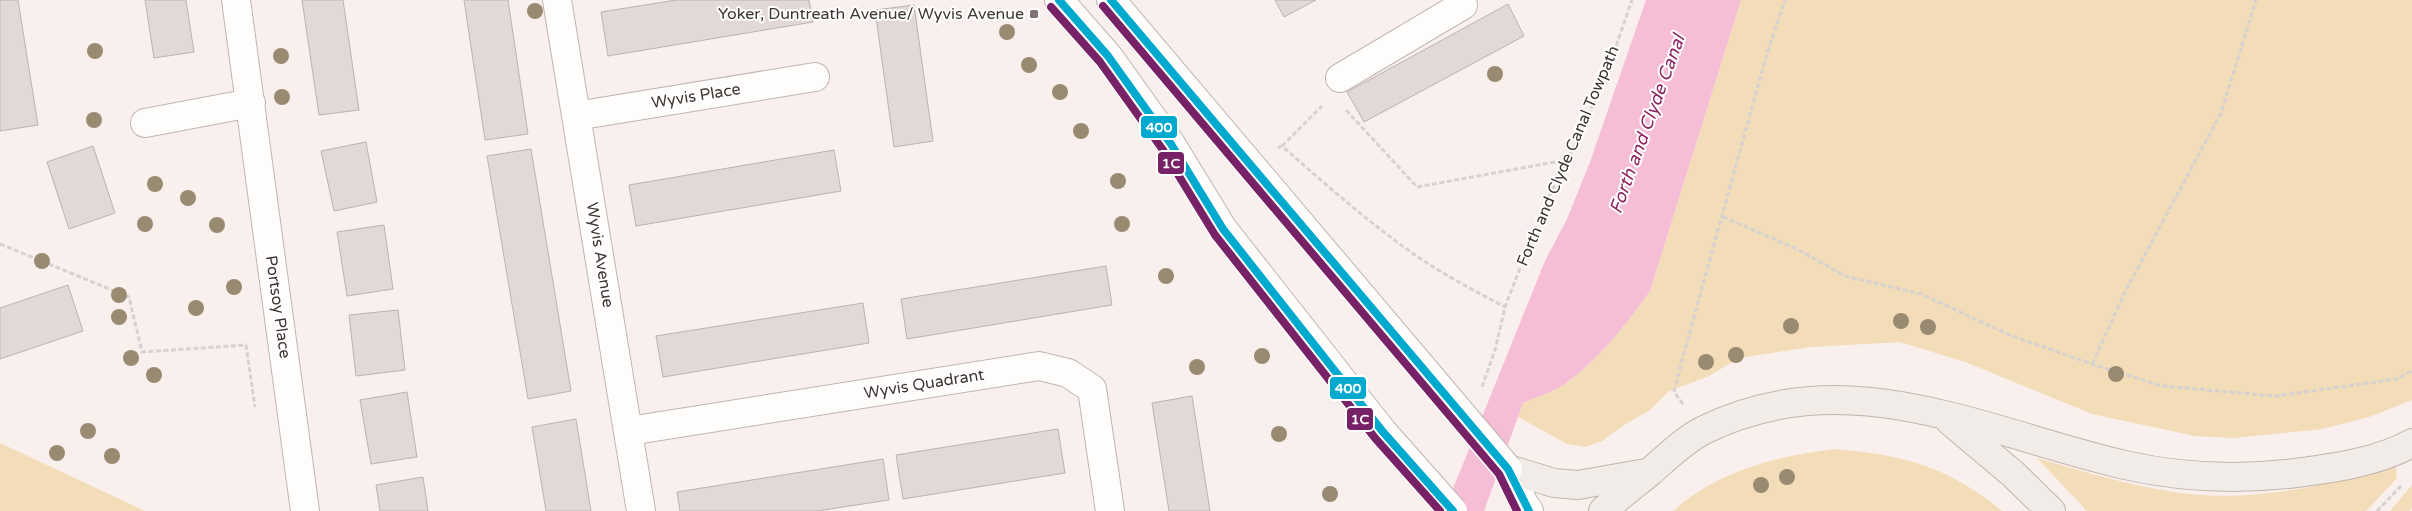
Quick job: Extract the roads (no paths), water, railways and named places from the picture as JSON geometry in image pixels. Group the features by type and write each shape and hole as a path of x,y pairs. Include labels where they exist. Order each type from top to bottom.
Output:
{"main road":[{"path":"1603,511 1702,431 1752,410 1801,401 1860,400 1893,403 2126,465 2208,478 2266,477 2319,470 2361,461 2412,443"},
{"path":"1944,416 2013,474 2051,511"},
{"path":"1508,469 1554,483 1578,485 1650,472"}],"street":[{"name":"Portsoy Place","path":"236,0 305,511"},
{"name":"Wyvis Avenue","path":"557,0 641,511"},
{"path":"1059,0 1108,56 1171,144 1223,229 1382,432 1453,511"},
{"path":"1111,0 1508,469 1526,508"},
{"path":"1340,91 1463,5 1461,0"},
{"name":"Wyvis Place","path":"576,116 815,77"},
{"path":"145,123 251,103"},
{"name":"Wyvis Quadrant","path":"629,431 1039,366 1068,373 1092,389 1110,511"}],"water":[{"name":"Forth and Clyde Canal","path":"1646,0 1741,0 1650,291 1611,341 1589,364 1560,387 1523,403 1484,511 1444,511 1545,261 1567,219 1590,162"}],"place":[{"name":"Yoker, Duntreath Avenue/ Wyvis Avenue","path":"1034,14"}]}
